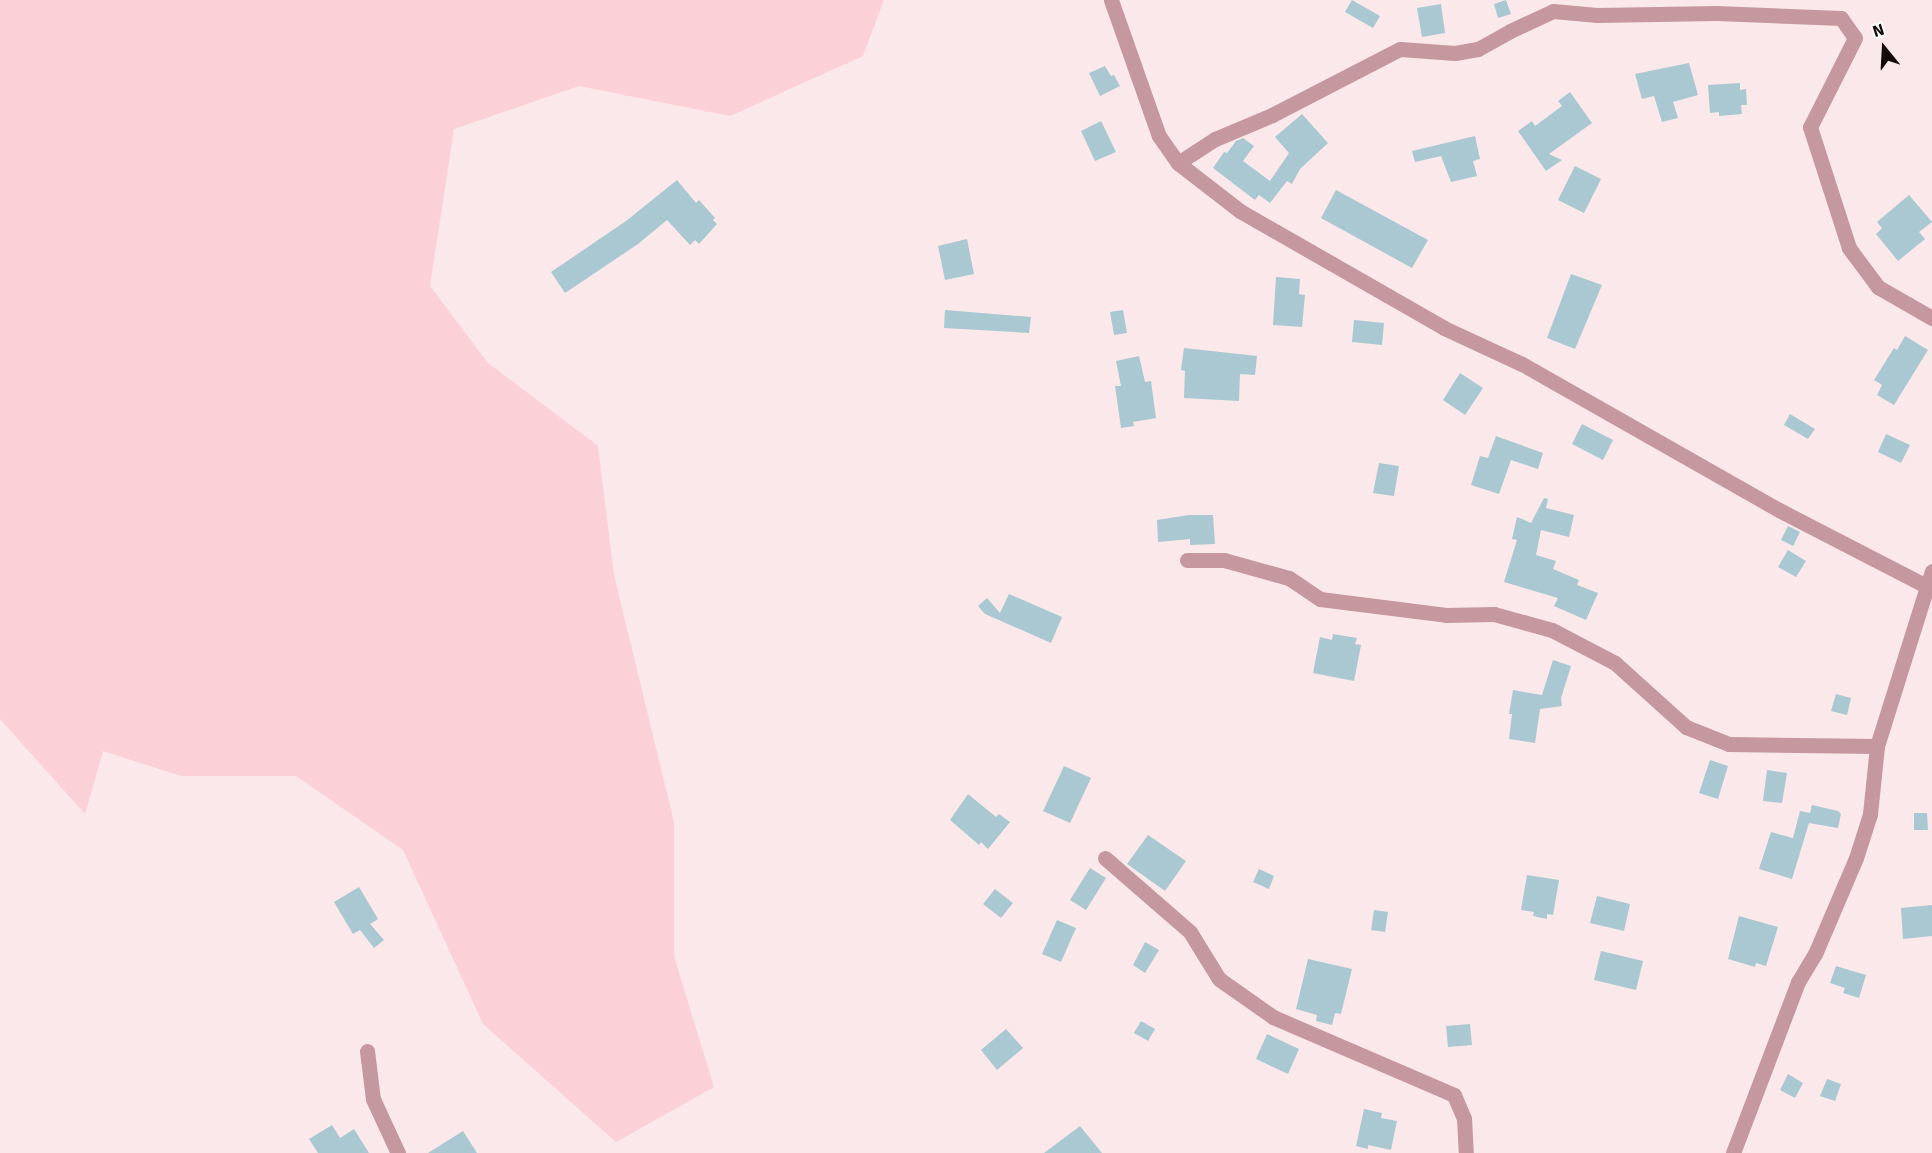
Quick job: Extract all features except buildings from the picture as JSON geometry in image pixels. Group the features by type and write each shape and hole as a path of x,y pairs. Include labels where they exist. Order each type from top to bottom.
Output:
{"street":[{"path":"1111,0 1159,136 1178,163 1240,211 1444,328 1522,364 1779,510 1928,587"},
{"path":"1178,163 1215,139 1272,116 1400,48 1455,53 1479,50 1510,31 1553,11 1597,15 1716,13 1841,18 1855,38 1810,128 1850,248 1878,287 1932,318"},
{"path":"1187,560 1224,560 1289,578 1320,599 1446,615 1494,614 1552,630 1615,663 1686,727 1729,744 1877,746"},
{"path":"1733,1153 1798,982 1815,954 1856,858 1870,814 1877,746 1932,571"},
{"path":"1105,858 1190,932 1219,979 1273,1017 1454,1095 1464,1118 1466,1153"},
{"path":"367,1051 373,1099 398,1153"}],"shaded area":[{"path":"0,0 884,0 863,56 730,116 579,86 454,129 430,286 487,362 598,446 614,575 674,822 674,956 714,1087 616,1142 483,1024 403,850 296,776 181,776 103,751 85,814 0,719"}]}
